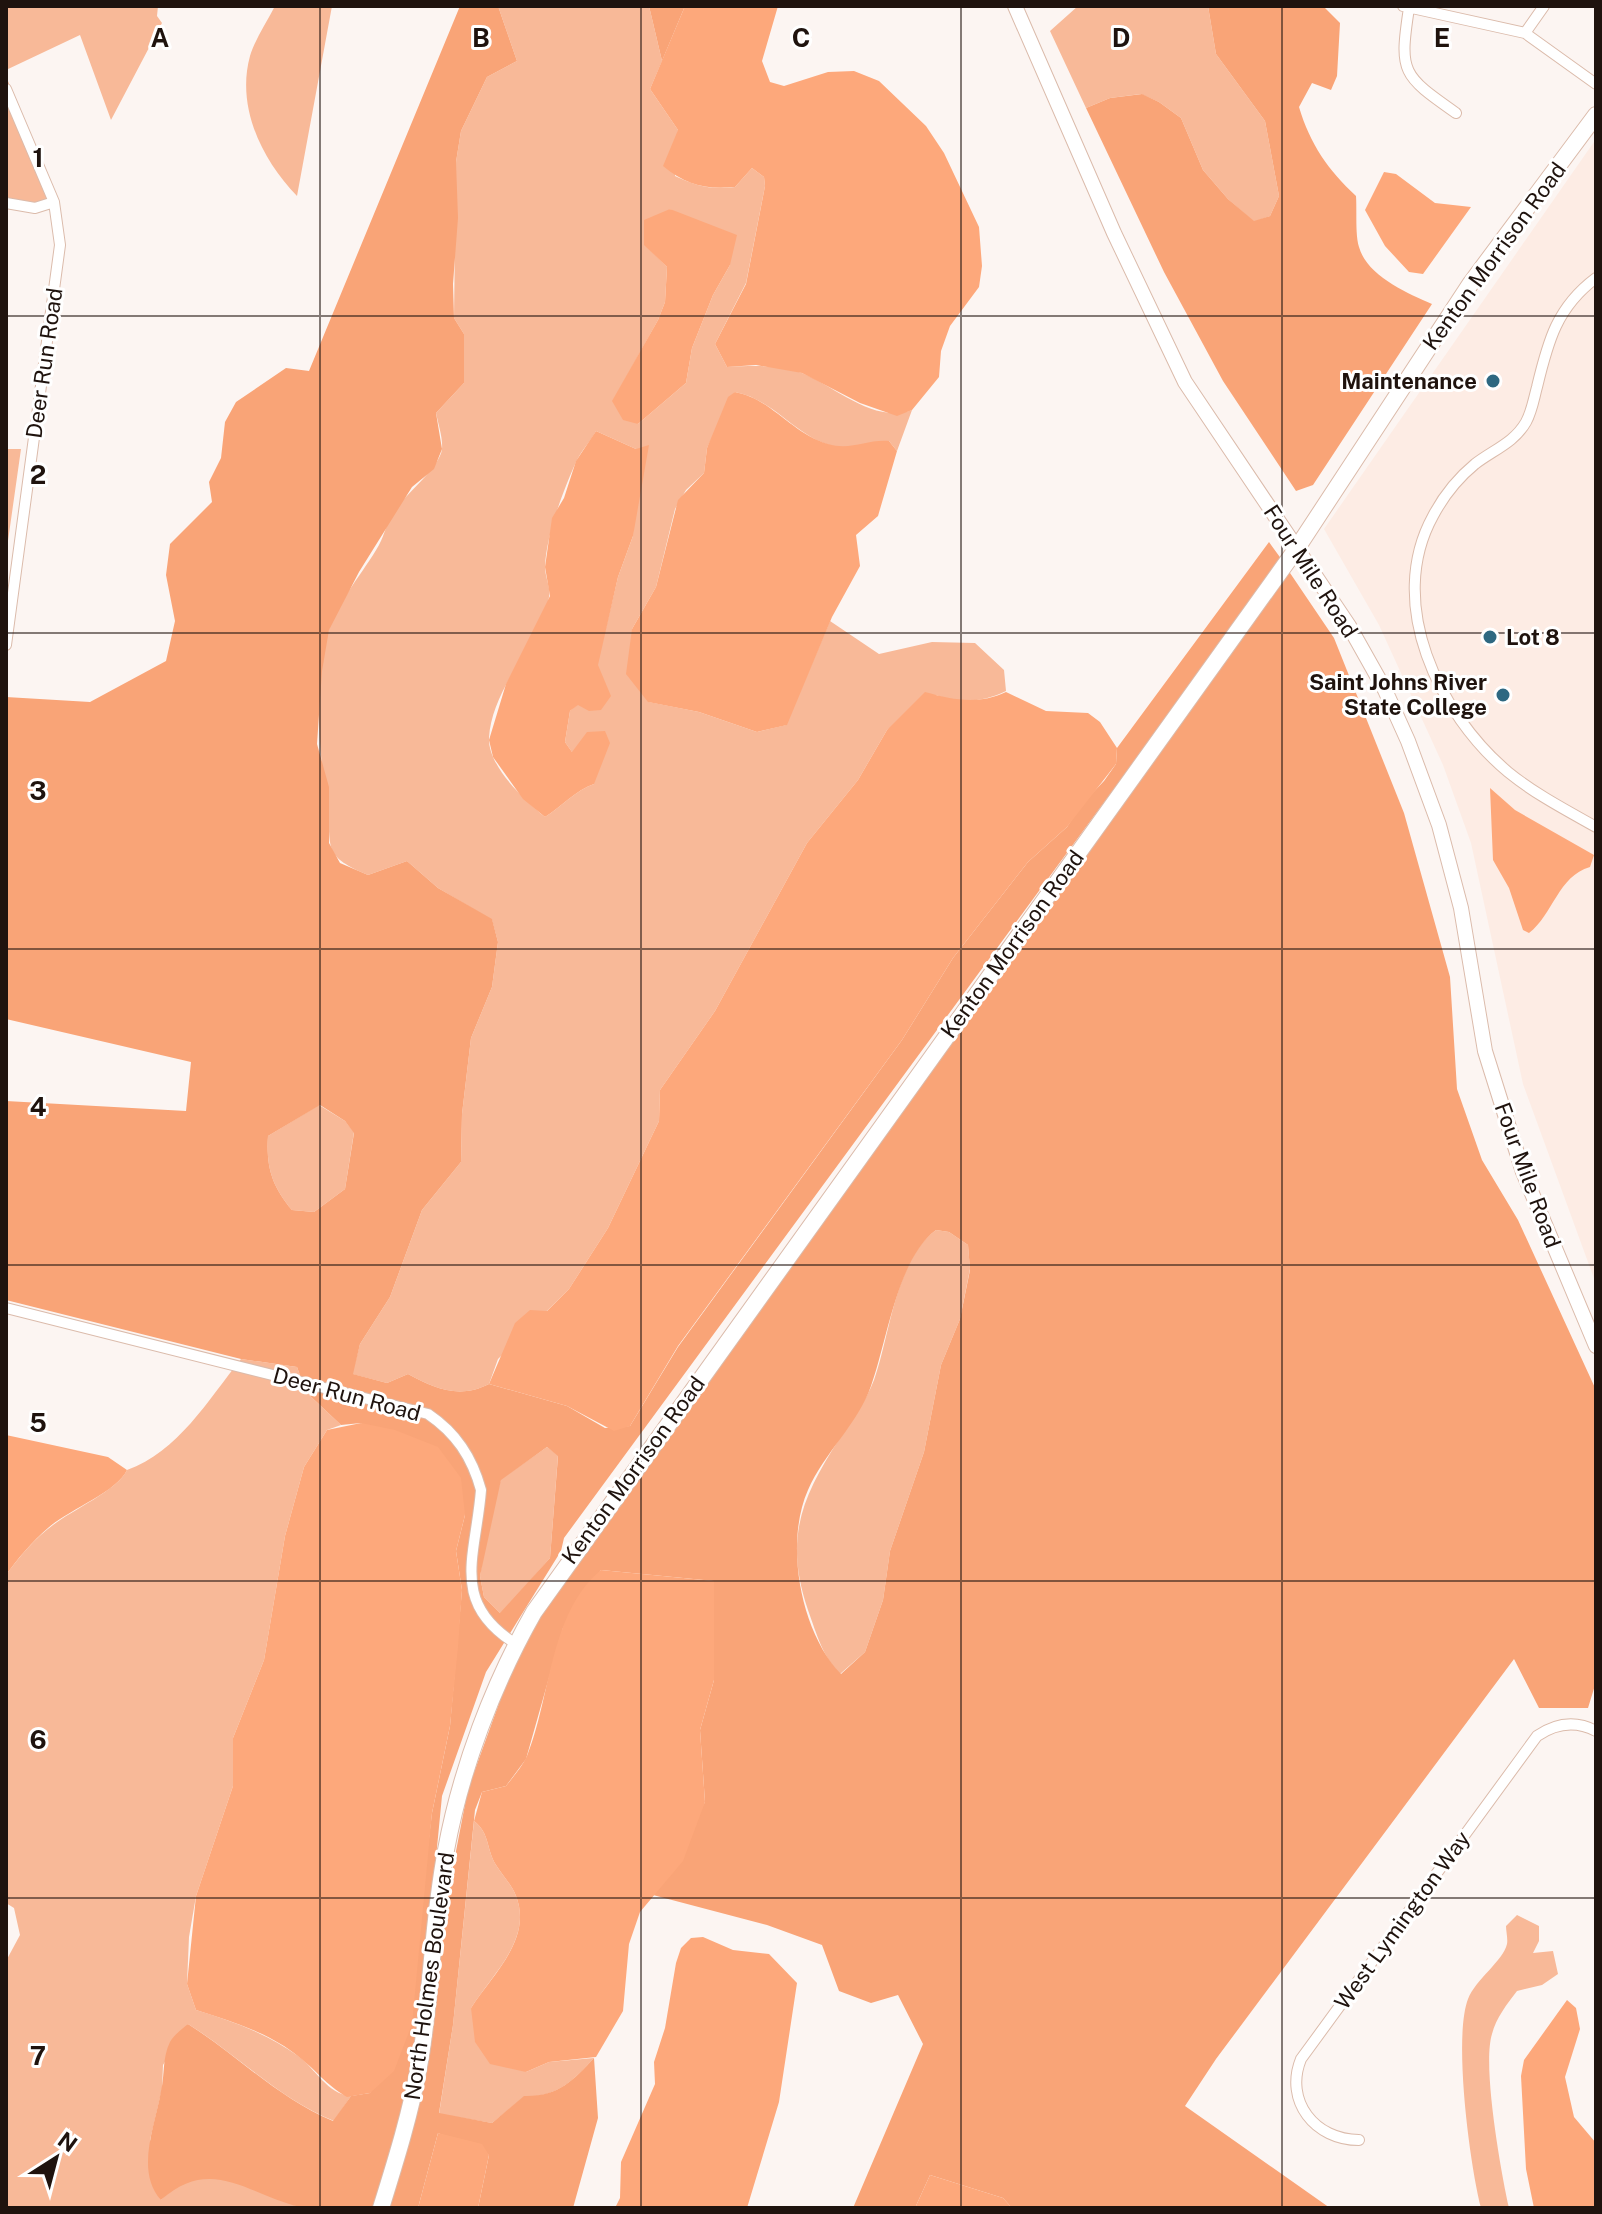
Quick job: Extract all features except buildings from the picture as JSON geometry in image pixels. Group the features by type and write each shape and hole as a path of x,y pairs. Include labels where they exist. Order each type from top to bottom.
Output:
{"main road":[{"name":"Four Mile Road","path":"1015,6 1114,233 1185,382 1360,645 1408,741 1439,825 1461,908 1485,1051 1513,1142 1524,1177 1596,1346"},
{"name":"Kenton Morrison Road","path":"461,1790 516,1644 576,1549 1297,548 1445,320 1596,115"},
{"name":"North Holmes Boulevard","path":"381,2208 403,2138 420,2061 446,1849 461,1790"}],"street":[{"path":"1525,33 1544,6"},
{"path":"1456,113 1421,89 1405,67 1402,51 1406,7 1525,33 1596,84"},
{"name":"Deer Run Road","path":"6,89 54,202 60,245 6,645"},
{"path":"6,203 35,208 54,202"},
{"path":"1596,278 1573,297 1558,317 1526,422 1510,441 1459,480 1432,517 1419,554 1417,605 1432,670 1460,719 1507,771 1534,792 1596,827"},
{"name":"Deer Run Road","path":"6,1308 428,1414 447,1427 466,1452 478,1478 481,1490 470,1578 473,1598 482,1618 516,1644"},
{"name":"West Lymington Way","path":"1359,2140 1330,2134 1305,2115 1296,2093 1295,2080 1301,2059 1537,1736 1548,1729 1570,1724 1596,1731"}],"shaded area":[{"path":"6,6 158,6 157,16 162,23 111,120 80,35 6,70"},
{"path":"275,6 332,6 297,196 263,149 249,113 247,75 250,56"},
{"path":"460,6 498,6 517,61 487,77 461,131 456,162 458,218 454,318 464,334 464,383 436,413 442,449 434,469 412,487 359,572 329,630 322,671 317,744 329,787 329,843 340,863 368,875 407,861 438,888 492,919 498,942 492,987 471,1038 462,1114 461,1162 422,1210 390,1297 360,1344 353,1374 387,1383 408,1374 438,1388 458,1391 489,1384 567,1406 605,1428 630,1426 678,1347 902,1040 953,958 1028,862 1067,827 1082,804 1104,781 1116,764 1117,748 1269,542 1282,560 564,1538 561,1551 486,1672 442,1796 420,2022 407,2099 375,2208 327,2210 300,2207 246,2187 213,2179 196,2180 161,2200 153,2188 148,2162 167,2048 188,2024 276,2089 333,2121 351,2096 370,2093 420,1913 432,1813 450,1726 462,1590 456,1551 465,1515 361,1423 341,1425 306,1392 297,1367 241,1359 6,1300 6,1101 186,1111 191,1062 6,1019 6,697 90,702 166,661 175,621 166,575 170,544 212,502 209,482 221,458 225,422 236,402 286,368 309,371","holes":["320,1105 345,1121 354,1133 345,1189 314,1212 292,1210 272,1176 268,1136","547,1447 558,1456 550,1558 500,1613 484,1597 480,1576 501,1480"]},
{"path":"498,6 649,6 662,61 650,89 678,130 675,176 697,185 718,188 735,187 752,168 764,177 765,186 746,283 715,344 727,367 765,366 793,370 869,408 898,413 912,410 897,451 889,441 846,448 816,440 764,404 735,392 707,448 704,473 686,490 675,509 656,587 632,629 649,702 699,712 757,732 786,725 830,621 879,654 932,642 975,643 1004,670 1006,691 989,698 971,700 954,700 936,695 887,730 858,780 807,843 715,1011 660,1090 659,1121 608,1228 569,1289 498,1359 489,1384 458,1391 438,1388 408,1374 387,1383 352,1374 360,1344 390,1297 422,1210 461,1162 462,1114 471,1038 492,987 498,942 492,920 438,888 407,861 368,875 341,861 335,854 331,847 321,759 319,691 324,648 334,618 379,545 394,511 440,456 442,440 436,413 464,383 464,334 454,318 456,162 461,131 487,77 517,61","holes":["670,209 683,217 730,265 713,295 692,348 686,383 638,424 613,401 665,302 667,267 644,244","596,431 636,449 633,536 618,577 597,665 610,696 578,704 570,711 565,742 594,784 545,817 501,771 490,749 489,738 499,700 544,614 549,594 546,555 552,528 576,462"]},
{"path":"649,6 685,6 662,61"},
{"path":"685,6 778,6 762,61 770,82 784,86 828,72 854,71 879,81 926,126 944,153 979,227 982,266 979,287 950,326 941,351 939,377 912,410 897,416 860,403 802,373 756,365 727,367 715,344 746,284 765,186 764,177 752,168 735,187 715,188 688,182 663,166 678,130 650,89"},
{"path":"1078,6 1208,6 1216,54 1265,121 1279,196 1270,216 1254,222 1228,199 1203,170 1181,118 1159,102 1141,94 1110,98 1086,108 1050,31"},
{"path":"1208,6 1324,7 1340,23 1337,76 1331,90 1312,83 1299,107 1321,156 1356,196 1357,236 1363,257 1389,282 1432,304 1313,485 1296,491 1223,381 1164,272 1086,108 1110,98 1142,94 1159,102 1181,118 1203,170 1228,199 1254,221 1270,216 1279,196 1265,121 1216,54"},
{"path":"6,76 49,184 47,210 6,197"},
{"name":"Saint Johns River State College","path":"1596,139 1596,1284 1523,1084 1471,843 1443,765 1379,625 1324,529"},
{"path":"1384,172 1396,174 1435,203 1471,207 1423,274 1409,272 1385,246 1365,210"},
{"path":"670,209 737,235 730,265 713,295 692,348 686,383 638,424 623,420 612,401 665,302 667,267 644,245 644,220"},
{"path":"735,392 760,402 803,433 828,444 844,446 889,441 897,451 878,516 856,535 860,566 832,617 787,725 757,732 699,712 648,702 626,674 632,629 656,587 678,500 704,473 707,448 728,397"},
{"path":"596,431 636,449 649,445 633,536 618,577 598,665 611,696 601,710 589,711 578,705 570,711 565,742 572,752 587,732 605,731 610,743 594,784 545,817 523,799 493,757 489,740 506,684 550,596 545,567 552,518 564,498 576,461"},
{"path":"6,449 21,449 6,555"},
{"path":"1288,570 1334,638 1404,813 1450,977 1457,1089 1482,1160 1518,1220 1596,1390 1596,1682 1588,1708 1539,1708 1514,1659 1216,2059 1185,2106 1330,2208 1012,2208 1003,2198 930,2175 915,2208 853,2208 923,2044 898,1995 871,2003 839,1991 822,1945 767,1925 653,1895 705,1802 700,1730 714,1680 714,1581 601,1570 563,1628 526,1759 506,1786 482,1792 475,1810 453,2025 439,2113 492,2123 524,2096 546,2094 564,2086 594,2058 598,2118 573,2208 478,2208 489,2155 438,2133 418,2208 387,2208 468,1789 506,1684 539,1614","holes":["936,1230 949,1232 968,1245 970,1270 960,1319 941,1365 924,1452 890,1551 883,1600 865,1652 841,1674 816,1636 800,1587 797,1536 801,1512 815,1476 865,1400 895,1302 912,1260"]},
{"path":"925,692 966,700 986,699 1006,692 1046,711 1088,713 1100,722 1117,748 1116,764 1067,827 1028,862 953,958 902,1040 678,1346 630,1426 614,1431 567,1406 489,1384 515,1323 530,1310 547,1311 569,1289 608,1228 659,1121 660,1090 715,1011 807,843 858,780 887,730"},
{"path":"1490,788 1515,810 1594,855 1590,867 1570,879 1529,933 1523,930 1509,888 1493,860"},
{"path":"319,1105 345,1121 354,1132 345,1189 314,1212 292,1210 272,1176 268,1136"},
{"path":"936,1230 949,1232 968,1245 970,1269 960,1319 941,1365 924,1452 890,1551 883,1600 865,1652 840,1674 821,1644 801,1585 797,1562 800,1520 815,1480 871,1388 911,1260 922,1243"},
{"path":"241,1359 297,1367 306,1392 341,1425 327,1430 304,1467 285,1536 264,1660 233,1738 233,1786 196,1896 189,1937 187,1984 196,2010 274,2041 298,2056 335,2091 351,2096 334,2121 295,2101 188,2024 163,2065 162,2089 150,2140 161,2200 180,2183 209,2178 242,2184 301,2208 6,2208 6,1961 20,1935 14,1908 6,1903 6,1575 46,1530 105,1492 127,1470 145,1462 177,1438"},
{"path":"361,1423 395,1430 438,1447 461,1478 465,1515 456,1551 462,1590 450,1726 432,1813 412,2024 394,2071 370,2093 347,2097 276,2041 196,2010 187,1984 196,1896 233,1786 233,1738 264,1660 285,1536 304,1467 327,1430"},
{"path":"6,1435 108,1457 127,1470 113,1486 48,1528 6,1575"},
{"path":"547,1447 558,1455 550,1558 501,1614 484,1597 480,1576 488,1525 501,1479"},
{"path":"601,1570 714,1581 714,1680 700,1730 705,1802 683,1861 640,1912 629,1944 623,2011 596,2057 549,2062 526,2072 490,2064 475,2042 471,2008 508,1956 515,1942 520,1912 514,1892 498,1869 483,1831 474,1821 482,1792 506,1786 525,1760 561,1632 584,1588"},
{"path":"474,1821 483,1831 498,1869 514,1892 520,1912 519,1927 508,1955 471,2008 526,2072 549,2062 594,2058 564,2086 546,2094 524,2097 492,2123 439,2114 453,2025"},
{"path":"1517,1915 1539,1926 1539,1941 1533,1953 1553,1951 1558,1974 1542,1985 1517,1991 1502,2011 1492,2034 1491,2094 1509,2208 1481,2208 1465,2102 1464,2017 1472,1992 1505,1950 1506,1926"},
{"path":"703,1937 733,1950 769,1954 797,1983 779,2102 747,2208 615,2208 620,2198 621,2162 655,2084 654,2062 665,2028 676,1963 681,1948 691,1938"},
{"path":"1567,2000 1576,2008 1580,2029 1565,2077 1574,2117 1596,2143 1596,2208 1534,2208 1526,2169 1521,2076 1524,2060"},
{"path":"438,2133 482,2144 489,2155 478,2208 418,2208"},
{"path":"930,2175 1003,2198 1012,2208 915,2208"}],"place":[{"name":"Maintenance","path":"1493,381"},
{"name":"Lot 8","path":"1490,637"},
{"name":"Saint Johns River State College","path":"1503,695"}]}
